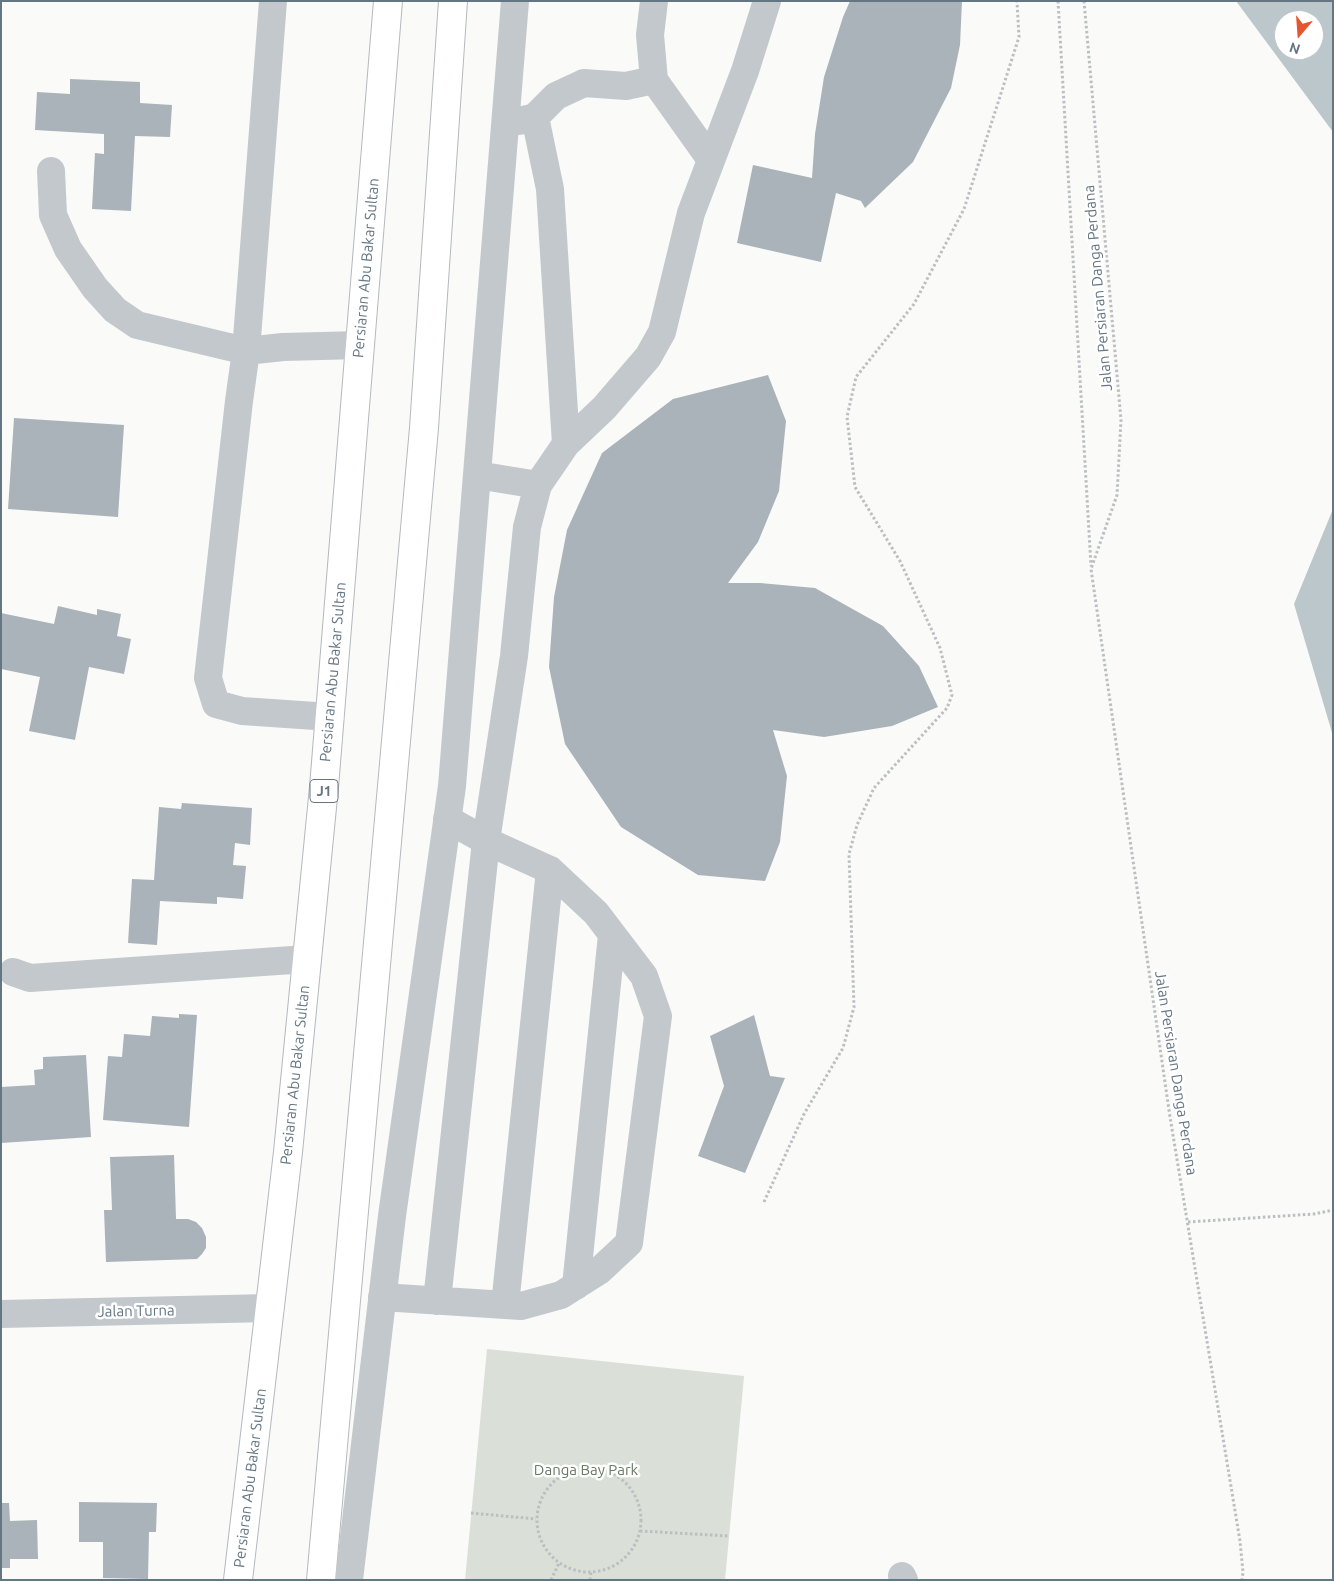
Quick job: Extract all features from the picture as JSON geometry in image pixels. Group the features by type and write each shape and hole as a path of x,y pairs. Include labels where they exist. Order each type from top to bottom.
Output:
{"highway":[{"name":"Persiaran Abu Bakar Sultan","path":"238,1580 288,1152 330,717 388,1"},
{"path":"321,1580 424,428 453,1"}],"street":[{"path":"272,1 246,351 208,678 216,704 242,712 330,717"},
{"path":"349,1580 382,1297 453,777 515,1"},
{"path":"654,1 650,35 654,80 711,160"},
{"path":"437,1301 486,841 514,656 527,527 538,486 566,444 604,408 648,357 662,332 691,213 745,71 767,1"},
{"path":"505,124 535,118 556,96 584,83 626,86 654,80"},
{"path":"535,118 550,189 566,444"},
{"path":"51,171 53,215 68,249 95,288 114,310 137,325 246,351 283,347 360,345"},
{"path":"477,475 538,486"},
{"path":"382,1297 521,1306 561,1295 598,1271 629,1243 658,1016 644,976 596,912 550,870 486,841 447,819"},
{"path":"505,1305 550,870"},
{"path":"576,1286 612,935"},
{"path":"13,972 30,978 307,959"},
{"name":"Jalan Turna","path":"1,1314 270,1308"}],"path":[{"path":"764,1202 804,1114 843,1048 854,1007 849,854 857,825 874,788 947,708 952,695 940,648 900,561 855,487 847,417 856,377 914,304 964,209 1019,37 1017,1"},
{"name":"Jalan Persiaran Danga Perdana","path":"1058,1 1091,569 1170,1117 1240,1541 1242,1580"},
{"name":"Jalan Persiaran Danga Perdana","path":"1084,1 1121,420 1116,495 1091,569"},
{"path":"1188,1222 1314,1214 1333,1210"},
{"path":"595,1468 611,1473 626,1483 636,1497 641,1514 640,1531 634,1548 622,1561 608,1569 591,1572 574,1570 559,1562 547,1551 539,1536 536,1520 539,1503 548,1487 561,1476 577,1469 595,1468"},
{"path":"471,1513 536,1520"},
{"path":"640,1531 729,1536"},
{"path":"551,1580 559,1562"},
{"path":"590,1580 591,1572"}],"green space":[{"name":"Danga Bay Park","path":"487,1349 744,1376 725,1580 465,1580"}],"shaded area":[{"path":"1236,1 1333,1 1333,132 1280,60 1324,60 1324,10 1274,10 1274,52"},
{"path":"1333,509 1333,736 1294,604"}],"building":[{"path":"850,1 962,1 960,45 951,88 913,162 865,208 861,201 836,193 821,262 737,243 753,165 812,178 815,134 824,77"},
{"path":"70,79 140,82 140,103 172,105 170,137 135,136 131,211 92,209 95,153 104,154 104,134 35,130 37,92 70,94"},
{"path":"768,375 786,421 779,491 758,542 728,583 760,583 815,588 883,626 919,666 938,707 892,726 824,737 773,730 787,776 780,842 765,881 698,875 621,827 565,744 549,667 554,597 567,530 602,453 673,399"},
{"path":"14,418 124,425 118,517 8,509"},
{"path":"58,606 97,615 97,609 121,614 117,636 131,639 124,674 89,667 75,740 29,731 40,677 1,669 1,613 54,624"},
{"path":"182,803 252,808 250,845 235,843 233,865 246,866 243,899 217,897 217,904 160,901 157,945 128,943 132,879 154,880 159,807 181,809"},
{"path":"179,1014 197,1015 189,1127 103,1120 108,1056 122,1057 124,1034 150,1036 152,1016 179,1018"},
{"path":"754,1015 770,1076 785,1078 745,1173 698,1156 724,1086 710,1036"},
{"path":"86,1055 91,1137 1,1143 1,1087 35,1085 34,1070 43,1069 43,1057"},
{"path":"174,1155 176,1219 188,1219 196,1222 202,1228 206,1237 206,1248 197,1259 106,1262 104,1210 112,1210 110,1157"},
{"path":"79,1502 157,1503 156,1532 149,1532 148,1579 103,1578 103,1542 79,1542"},
{"path":"1,1503 9,1503 10,1521 37,1520 38,1559 10,1559 10,1568 1,1568"}]}
